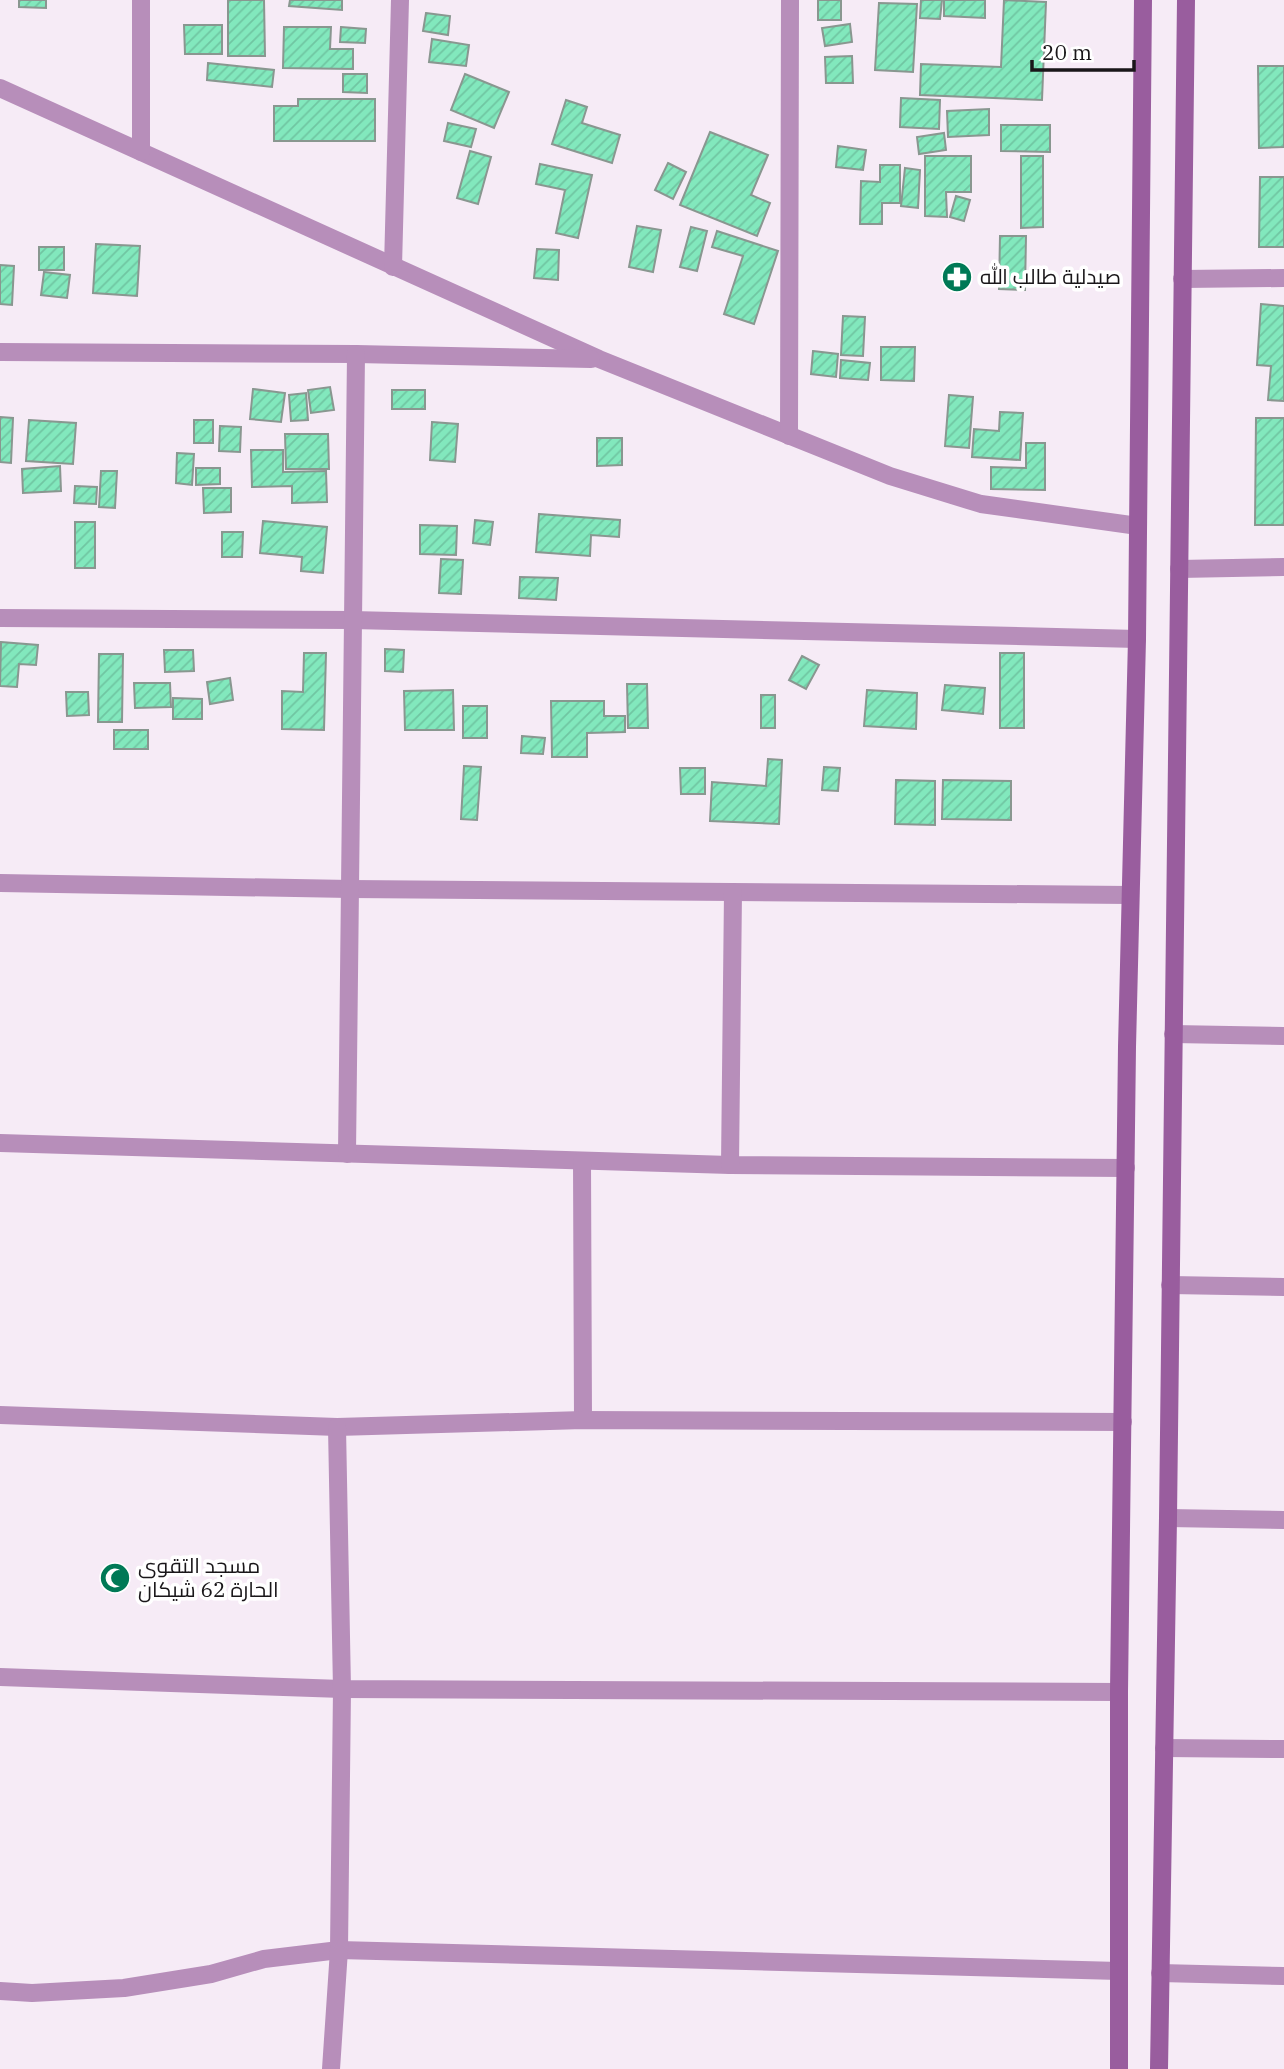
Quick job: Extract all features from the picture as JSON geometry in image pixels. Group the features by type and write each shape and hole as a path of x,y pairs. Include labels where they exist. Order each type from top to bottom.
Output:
{"main road":[{"path":"1119,2069 1119,1692 1130,895 1137,639 1143,0"},
{"path":"1159,2069 1186,0"}],"street":[{"path":"141,0 141,152"},
{"path":"393,267 400,0"},
{"path":"789,436 790,0"},
{"path":"0,88 599,359 890,476 981,504 1138,526"},
{"path":"1182,279 1284,278"},
{"path":"0,352 356,354 599,359"},
{"path":"347,1154 356,354"},
{"path":"1179,569 1284,567"},
{"path":"0,618 352,620 1137,639"},
{"path":"0,883 350,889 1130,895"},
{"path":"730,1165 733,892"},
{"path":"1173,1034 1284,1036"},
{"path":"0,1143 730,1165 1126,1168"},
{"path":"582,1161 583,1420"},
{"path":"1170,1285 1284,1287"},
{"path":"0,1415 337,1427 583,1420 1123,1422"},
{"path":"331,2069 339,1950 342,1689 337,1427"},
{"path":"1168,1518 1284,1520"},
{"path":"0,1677 342,1689 1119,1692"},
{"path":"1164,1748 1284,1749"},
{"path":"0,1991 32,1993 124,1989 211,1973 264,1959 339,1950 1119,1971"},
{"path":"1160,1973 1284,1976"}],"building":[{"path":"19,0 46,0 46,8 19,7"},
{"path":"228,0 264,0 265,56 228,56"},
{"path":"290,0 342,0 342,10 289,6"},
{"path":"818,0 841,0 841,20 818,20"},
{"path":"921,0 942,0 940,19 920,18"},
{"path":"944,0 985,0 985,18 944,16"},
{"path":"1004,0 1046,2 1042,100 920,95 921,64 1001,67"},
{"path":"879,3 917,4 913,72 875,70"},
{"path":"426,13 450,16 448,35 423,31"},
{"path":"850,24 852,42 825,46 822,28"},
{"path":"184,25 222,25 222,54 185,54"},
{"path":"284,27 331,27 330,49 353,49 353,69 283,68"},
{"path":"341,27 366,29 365,43 340,42"},
{"path":"432,39 469,45 466,66 429,62"},
{"path":"852,56 853,83 826,83 825,57"},
{"path":"208,63 274,70 272,87 207,80"},
{"path":"1258,66 1284,66 1284,147 1259,148"},
{"path":"343,74 367,74 367,93 343,92"},
{"path":"465,74 509,92 494,128 451,110"},
{"path":"901,98 940,100 939,129 900,127"},
{"path":"298,99 375,99 375,141 274,141 274,106 298,106"},
{"path":"566,100 587,107 582,123 620,135 612,163 552,144"},
{"path":"989,109 989,135 948,137 947,111"},
{"path":"448,123 476,129 471,147 444,141"},
{"path":"1001,125 1050,125 1050,152 1001,151"},
{"path":"710,132 768,155 751,195 770,203 757,236 680,205"},
{"path":"944,133 946,150 919,154 917,137"},
{"path":"838,146 866,150 863,170 836,167"},
{"path":"470,151 491,157 478,204 457,198"},
{"path":"925,156 971,156 971,192 946,192 947,217 925,216"},
{"path":"1021,156 1043,156 1043,227 1021,228"},
{"path":"668,163 686,172 673,199 655,190"},
{"path":"540,164 592,175 578,238 556,233 565,190 536,184"},
{"path":"880,165 900,165 900,203 882,203 882,224 860,224 861,181 880,182"},
{"path":"905,168 920,170 918,208 901,206"},
{"path":"1260,177 1284,177 1284,247 1259,247"},
{"path":"956,196 970,200 964,221 950,217"},
{"path":"637,226 661,230 653,272 629,267"},
{"path":"691,227 707,231 697,271 680,267"},
{"path":"717,231 778,251 754,324 724,314 743,256 712,247"},
{"path":"1000,236 1026,236 1025,290 999,289"},
{"path":"96,244 140,246 137,296 93,293"},
{"path":"39,247 64,247 64,270 39,270"},
{"path":"537,249 559,250 558,280 534,278"},
{"path":"0,265 14,266 12,305 0,304"},
{"path":"44,272 70,275 67,298 41,295"},
{"path":"1261,304 1284,306 1284,401 1268,400 1271,366 1257,365"},
{"path":"843,316 865,317 863,356 841,355"},
{"path":"881,347 915,347 914,381 881,380"},
{"path":"813,351 838,354 836,377 811,374"},
{"path":"841,360 870,363 868,380 840,378"},
{"path":"330,387 334,410 311,413 308,390"},
{"path":"253,389 285,393 281,422 250,419"},
{"path":"392,390 425,390 425,409 392,409"},
{"path":"306,393 308,420 291,421 289,395"},
{"path":"949,395 973,397 969,448 945,446"},
{"path":"1000,412 1023,413 1020,460 972,457 974,429 999,431"},
{"path":"0,417 13,418 11,463 0,462"},
{"path":"1256,418 1284,418 1284,525 1255,525"},
{"path":"29,420 76,423 73,464 26,461"},
{"path":"194,420 213,420 213,443 194,443"},
{"path":"432,422 458,424 455,462 430,460"},
{"path":"220,426 241,427 240,452 219,451"},
{"path":"285,434 328,434 329,469 286,469"},
{"path":"597,438 622,438 622,465 597,466"},
{"path":"1026,443 1045,443 1045,490 991,489 991,467 1026,468"},
{"path":"251,450 283,450 283,472 326,471 327,502 292,503 292,486 252,487"},
{"path":"177,453 194,454 192,485 176,483"},
{"path":"60,466 61,491 23,493 22,469"},
{"path":"196,468 220,468 220,484 196,485"},
{"path":"101,471 117,471 115,508 99,507"},
{"path":"75,486 97,487 96,504 74,503"},
{"path":"203,488 231,488 231,512 204,513"},
{"path":"539,514 620,520 619,537 591,535 590,556 536,552"},
{"path":"475,520 493,522 490,545 473,543"},
{"path":"263,521 327,527 323,573 301,571 302,557 260,553"},
{"path":"75,522 95,522 95,568 75,568"},
{"path":"420,525 457,526 456,555 420,554"},
{"path":"222,532 243,532 242,557 222,557"},
{"path":"441,559 463,560 461,594 439,593"},
{"path":"520,577 558,578 556,600 519,598"},
{"path":"1,642 38,645 36,665 19,664 17,687 0,686"},
{"path":"385,649 404,650 403,672 385,671"},
{"path":"164,650 193,650 194,671 165,672"},
{"path":"304,653 326,653 324,730 282,729 282,691 303,692"},
{"path":"1000,653 1024,653 1024,728 1000,728"},
{"path":"99,654 123,654 122,722 98,722"},
{"path":"802,656 819,665 806,689 789,680"},
{"path":"230,678 233,700 210,704 207,682"},
{"path":"134,683 170,683 171,707 135,708"},
{"path":"627,684 647,684 648,728 628,728"},
{"path":"945,685 985,688 983,714 942,710"},
{"path":"453,690 454,730 405,730 404,691"},
{"path":"867,690 917,693 916,729 864,726"},
{"path":"66,692 88,692 89,715 67,716"},
{"path":"761,695 775,695 775,728 761,728"},
{"path":"173,698 202,699 202,719 173,719"},
{"path":"551,701 604,701 604,716 625,716 625,732 587,733 587,757 552,757"},
{"path":"463,706 487,706 487,738 463,738"},
{"path":"114,730 148,730 148,749 114,749"},
{"path":"522,736 545,738 543,754 521,753"},
{"path":"768,759 782,760 779,824 710,821 712,782 766,786"},
{"path":"464,766 481,767 477,820 461,819"},
{"path":"824,767 840,768 838,791 822,790"},
{"path":"680,768 705,768 705,794 681,794"},
{"path":"896,780 935,781 935,825 895,824"},
{"path":"943,780 1011,781 1011,820 942,819"}],"place":[{"name":"صيدلية طالب الله","path":"957,277"},
{"name":"مسجد التقوى الحارة 62 شيكان","path":"115,1578"}]}
